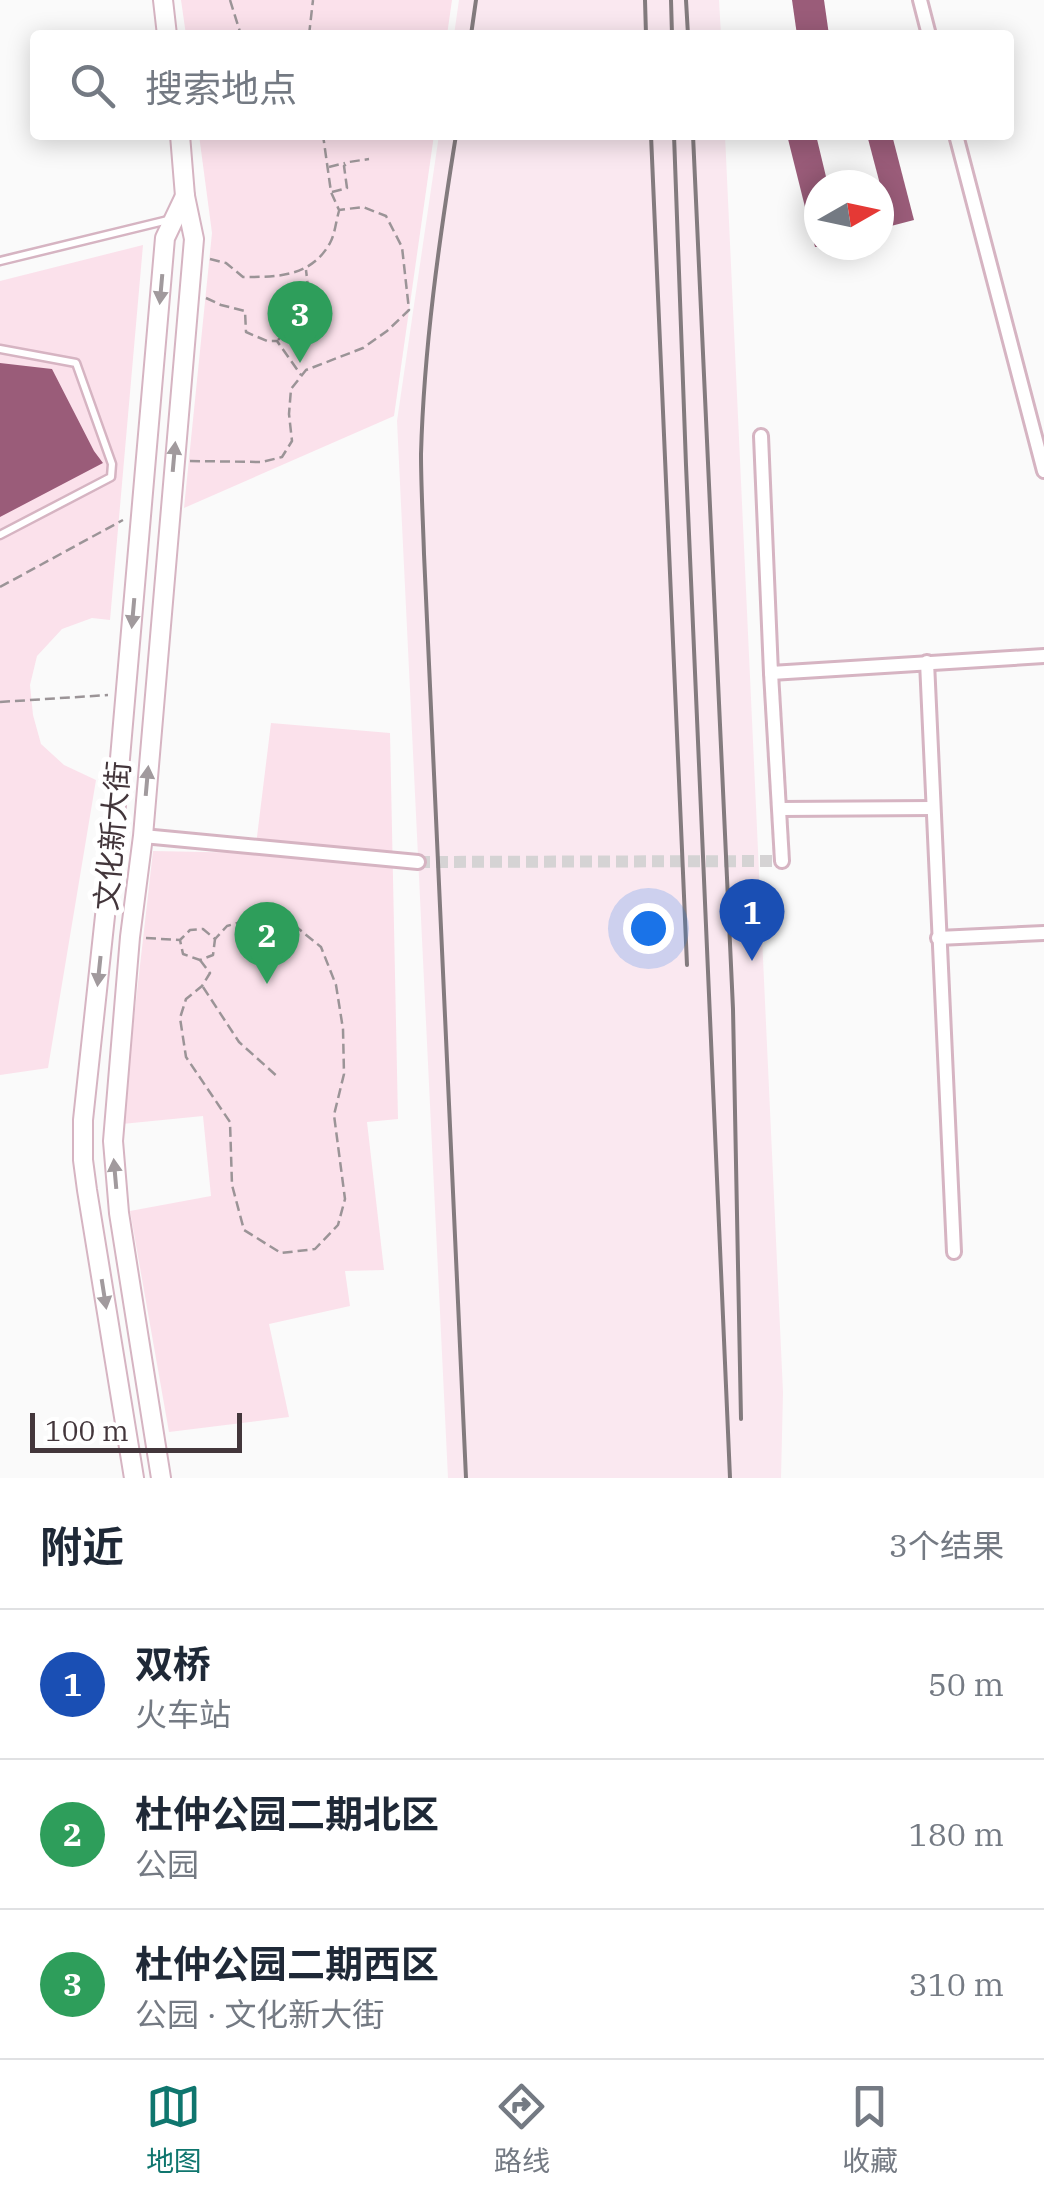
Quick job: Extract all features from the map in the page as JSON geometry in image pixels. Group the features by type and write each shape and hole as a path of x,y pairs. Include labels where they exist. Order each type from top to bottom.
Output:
{"street":[{"path":"163,0 167,30"},
{"path":"920,0 928,30"},
{"name":"文化新大街","path":"162,1478 119,1213 113,1141 194,239 185,196 180,140"},
{"path":"957,140 1044,472"},
{"name":"文化新大街","path":"134,1478 83,1160 83,1120 112,851 165,238 185,196"},
{"path":"761,436 782,861"},
{"path":"771,672 1044,656"},
{"path":"927,662 954,1252"},
{"path":"780,809 933,808"},
{"path":"143,836 418,862"},
{"path":"938,938 1044,933"}],"lane":[{"path":"0,261 174,218"},
{"path":"0,350 76,363 112,464 111,477 0,535"}],"path":[{"path":"230,0 239,30"},
{"path":"310,30 313,0"},
{"path":"306,268 308,287 294,300 286,314 288,329 277,341 266,341 246,332 244,311 200,295 191,271 203,257 226,262 243,277 275,277 312,266 331,242 340,210 331,192 324,140"},
{"path":"327,167 369,159"},
{"path":"331,192 348,188 344,166 348,162"},
{"path":"174,461 262,462 282,457 292,441 291,389 306,370 363,348 409,310 402,247 386,216 364,207 340,210"},
{"path":"277,341 302,376"},
{"path":"0,587 142,510"},
{"path":"0,702 126,694"},
{"path":"180,940 184,954 200,960 210,973 186,999 180,1018 186,1057 230,1122 232,1185 244,1230 281,1253 315,1249 338,1224 346,1199 334,1115 344,1074 343,1029 336,985 321,947 294,925 259,917 227,926 215,938 213,955 200,960"},
{"path":"130,937 180,940 190,930 203,929 215,938"},
{"path":"202,986 239,1042 279,1078"}],"shaded area":[{"path":"181,0 452,0 448,30 185,30"},
{"path":"459,0 719,0 721,30 455,30"},
{"path":"200,140 433,140 394,416 184,508 212,233"},
{"path":"438,140 725,140 783,1392 781,1478 448,1478 397,421"},
{"path":"143,245 110,620 92,618 62,629 37,656 30,685 41,744 64,765 96,780 48,1068 0,1075 0,281"},
{"path":"271,723 390,733 398,1119 367,1122 384,1270 345,1271 350,1306 269,1324 289,1417 169,1432 130,1211 211,1196 203,1116 122,1124 153,851 255,853"}],"building":[{"path":"792,0 824,0 828,30 796,30"},
{"path":"788,140 817,140 824,170 804,170 804,203"},
{"path":"868,140 893,140 914,220 894,225 894,170 876,170"},
{"path":"0,363 52,369 103,463 0,517"}],"tunnel":[{"path":"418,862 782,861"}],"railway":[{"path":"472,30 476,0"},
{"path":"645,0 646,30"},
{"path":"671,0 672,30"},
{"path":"686,0 688,30"},
{"path":"455,140 429,334 421,466 466,1478"},
{"path":"651,140 687,965"},
{"path":"674,140 730,1478"},
{"path":"693,140 733,1009 741,1419"}],"place":[{"name":"杜仲公园二期西区","path":"300,363"},
{"name":"双桥","path":"752,961"},
{"name":"杜仲公园二期北区","path":"267,984"}]}
